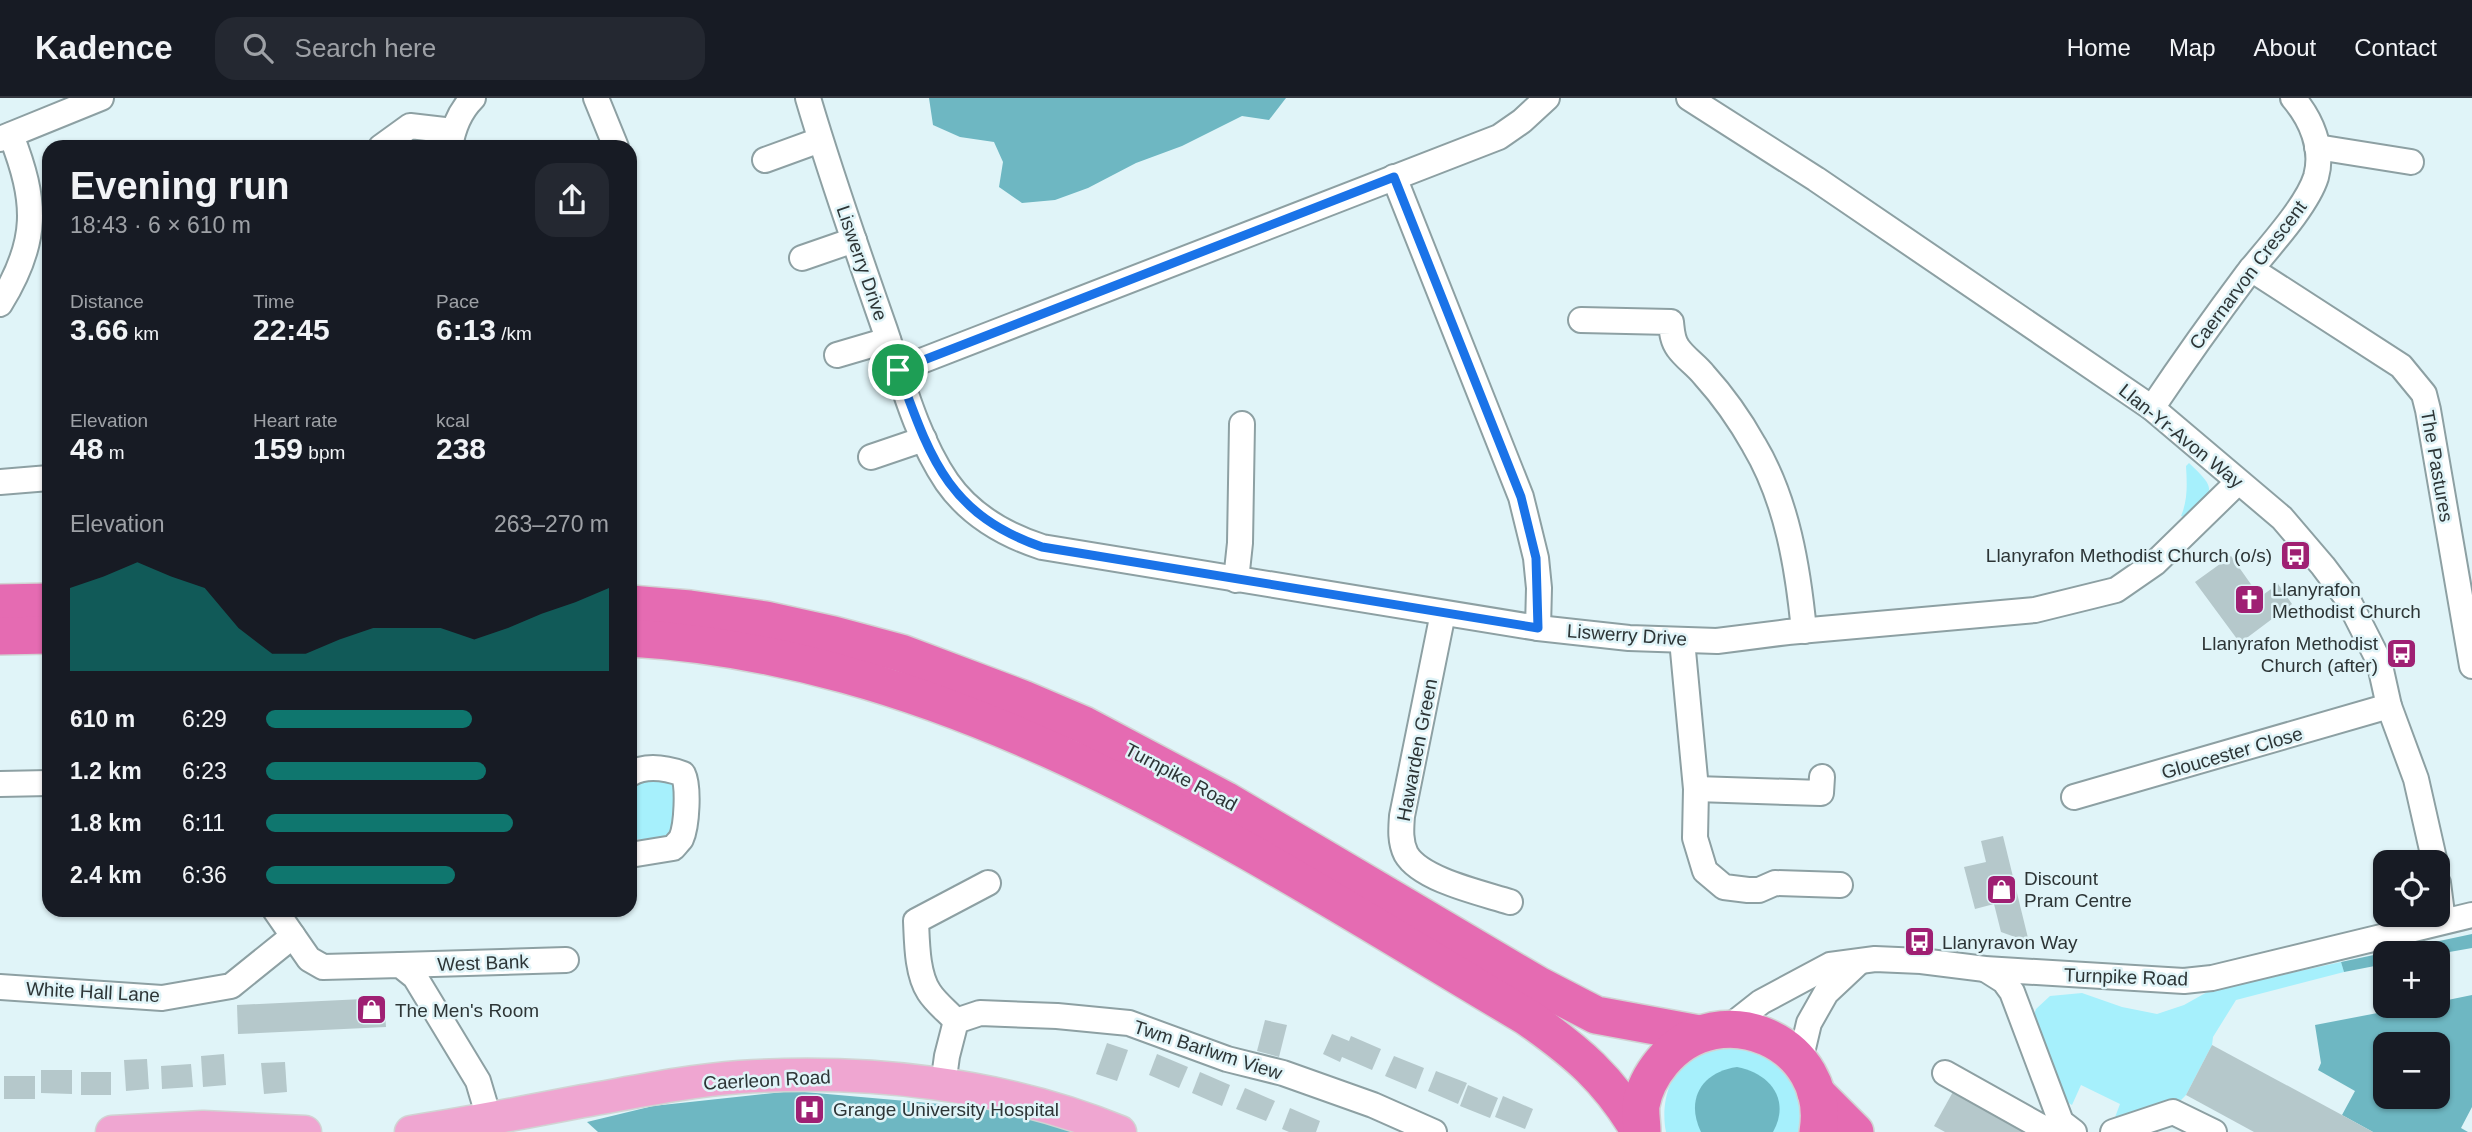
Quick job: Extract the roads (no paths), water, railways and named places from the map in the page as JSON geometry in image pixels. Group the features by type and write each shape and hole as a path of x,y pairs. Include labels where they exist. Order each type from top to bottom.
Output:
{"highway":[{"path":"0,603 42,602"},
{"name":"Turnpike Road","path":"637,605 740,616 834,635 901,653 1023,699 1084,726 1225,800 1538,985 1596,1015 1714,1031"},
{"path":"0,636 42,635"},
{"name":"Turnpike Road","path":"637,638 681,641 759,653 871,681 945,705 1067,756 1211,831 1527,1017 1569,1046 1602,1077 1641,1132"},
{"path":"1641,1132 1641,1105 1651,1075 1672,1050 1714,1031 1748,1030 1785,1047 1800,1061 1816,1093 1820,1120 1818,1132"},
{"path":"1816,1093 1855,1132"}],"main road":[{"name":"Caerleon Road","path":"411,1132 489,1118 539,1121 662,1087 738,1077 802,1075 868,1077 943,1085 994,1094 1119,1132"},
{"path":"112,1132 203,1127 305,1132"}],"street":[{"path":"0,304 17,277 29,239 31,203 24,169 6,137 101,98"},
{"path":"391,140 410,126 451,139 460,114 473,98"},
{"path":"596,98 613,140"},
{"name":"Liswerry Drive","path":"808,98 898,370 924,439 948,484 962,501 983,519 1023,541 1075,554 1538,628 1629,638 1717,641 2035,610 2116,590 2155,563 2238,482"},
{"path":"898,370 1499,137 1547,98"},
{"name":"Llan-Yr-Avon Way","path":"1689,98 1816,179 2152,408 2283,518 2347,598 2379,661 2389,706 2416,779 2432,850"},
{"name":"Caernarvon Crescent","path":"2152,408 2251,269 2306,198 2316,176 2317,147 2308,116 2293,98"},
{"path":"765,160 820,140"},
{"path":"2317,147 2411,162"},
{"path":"1394,177 1521,497 1536,558 1538,628"},
{"path":"802,258 854,240"},
{"name":"The Pastures","path":"2251,269 2401,366 2424,394 2472,666"},
{"path":"1581,320 1671,322 1672,337 1677,347 1720,394 1767,468 1795,562 1804,631"},
{"path":"837,355 888,340"},
{"path":"1236,580 1240,543 1242,424"},
{"path":"871,457 924,439"},
{"path":"0,482 42,479"},
{"name":"Hawarden Green","path":"1443,613 1402,816 1401,837 1406,853 1417,867 1432,875 1510,902"},
{"path":"1682,640 1696,789 1695,838 1705,871 1724,887 1759,890 1775,883 1840,885"},
{"name":"Gloucester Close","path":"2074,797 2389,706"},
{"path":"637,769 665,769 683,774 686,781 681,839 673,848 637,854"},
{"path":"1696,789 1822,793 1822,777"},
{"path":"0,784 42,783"},
{"path":"943,1085 956,1021 928,991 917,944 916,921 988,883"},
{"name":"Turnpike Road","path":"2450,920 2472,915"},
{"name":"West Bank","path":"280,917 309,959 323,967 566,960"},
{"name":"Turnpike Road","path":"1714,1031 1830,965 1875,959 1921,961 1985,969 2184,981 2212,978 2419,927"},
{"name":"White Hall Lane","path":"0,987 162,998 231,986 293,936"},
{"path":"1800,1061 1809,1023 1826,993 1858,963"},
{"path":"400,965 415,977 478,1081 489,1118"},
{"path":"1945,1073 2045,1129 2067,1127 2012,992 2004,981 1985,969"},
{"path":"2021,1019 2024,999 2032,985 2042,977 2062,974"},
{"name":"Twm Barlwm View","path":"956,1021 980,1013 1057,1016 1129,1024 1227,1059 1283,1073 1373,1105 1434,1132"},
{"path":"2113,1132 2173,1112 2214,1132"}],"place":[{"name":"Llanyrafon Methodist Church (o/s)","path":"2295,555"},
{"name":"Llanyrafon Methodist Church","path":"2249,600"},
{"name":"Llanyrafon Methodist Church (after)","path":"2401,654"},
{"name":"Discount Pram Centre","path":"2001,889"},
{"name":"Llanyravon Way","path":"1919,942"},
{"name":"The Men's Room","path":"372,1010"},
{"name":"Grange University Hospital","path":"810,1109"}]}
